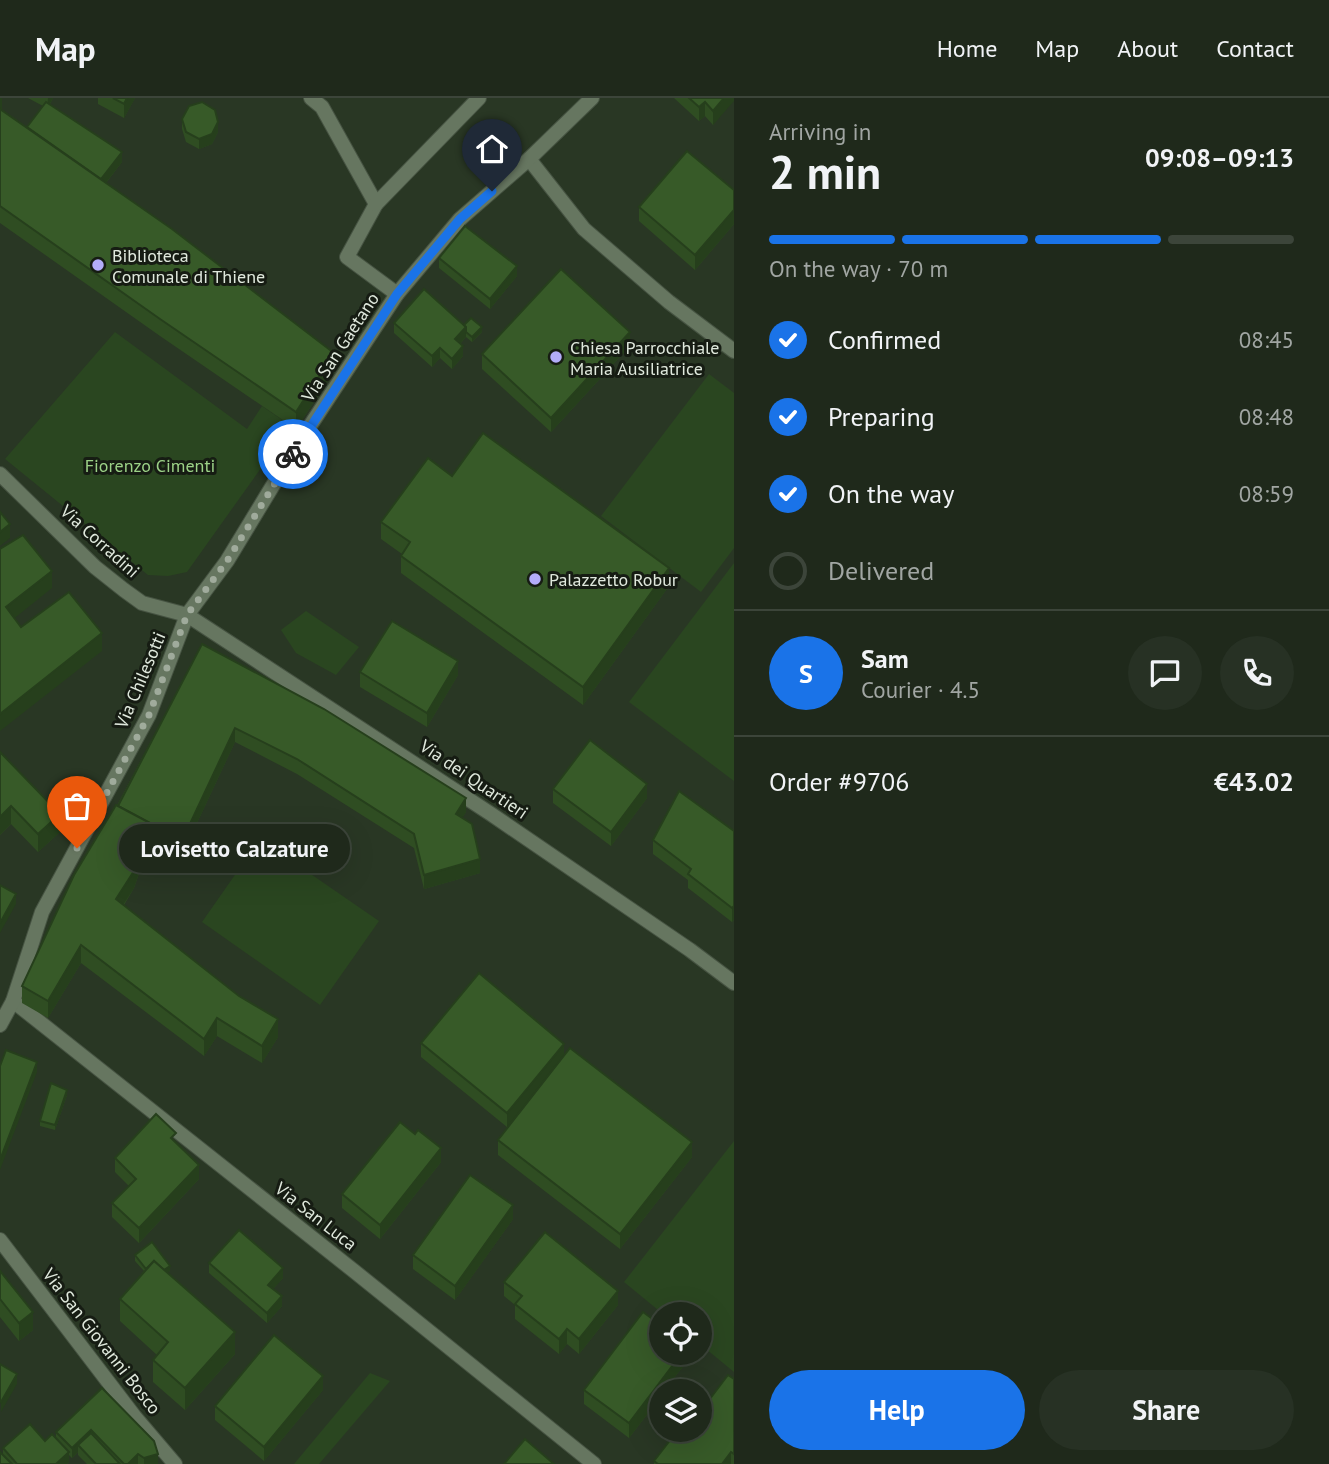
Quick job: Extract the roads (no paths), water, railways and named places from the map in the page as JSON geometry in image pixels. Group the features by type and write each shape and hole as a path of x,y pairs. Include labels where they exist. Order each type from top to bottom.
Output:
{"street":[{"path":"311,98 322,107 376,204"},
{"path":"397,294 347,257 376,204 480,98"},
{"name":"Via San Gaetano","path":"187,615 227,561 298,444 397,294 460,219 529,159 592,98"},
{"path":"529,159 584,229 668,302 734,351"},
{"name":"Via Corradini","path":"0,474 95,567 124,590 142,603 187,615"},
{"name":"Via dei Quartieri","path":"187,615 449,785 734,983"},
{"name":"Via Chilesotti","path":"0,1025 13,1001 42,912 149,715 187,615"},
{"name":"Via San Luca","path":"13,1001 594,1464"},
{"name":"Via San Giovanni Bosco","path":"0,1240 135,1417 175,1464"}],"place":[{"name":"Biblioteca Comunale di Thiene","path":"98,265"},
{"name":"Chiesa Parrocchiale Maria Ausiliatrice","path":"556,357"},
{"name":"Palazzetto Robur","path":"535,579"},
{"name":"Lovisetto Calzature","path":"77,848"}],"park label":[{"name":"Fiorenzo Cimenti","path":"150,465"}]}
